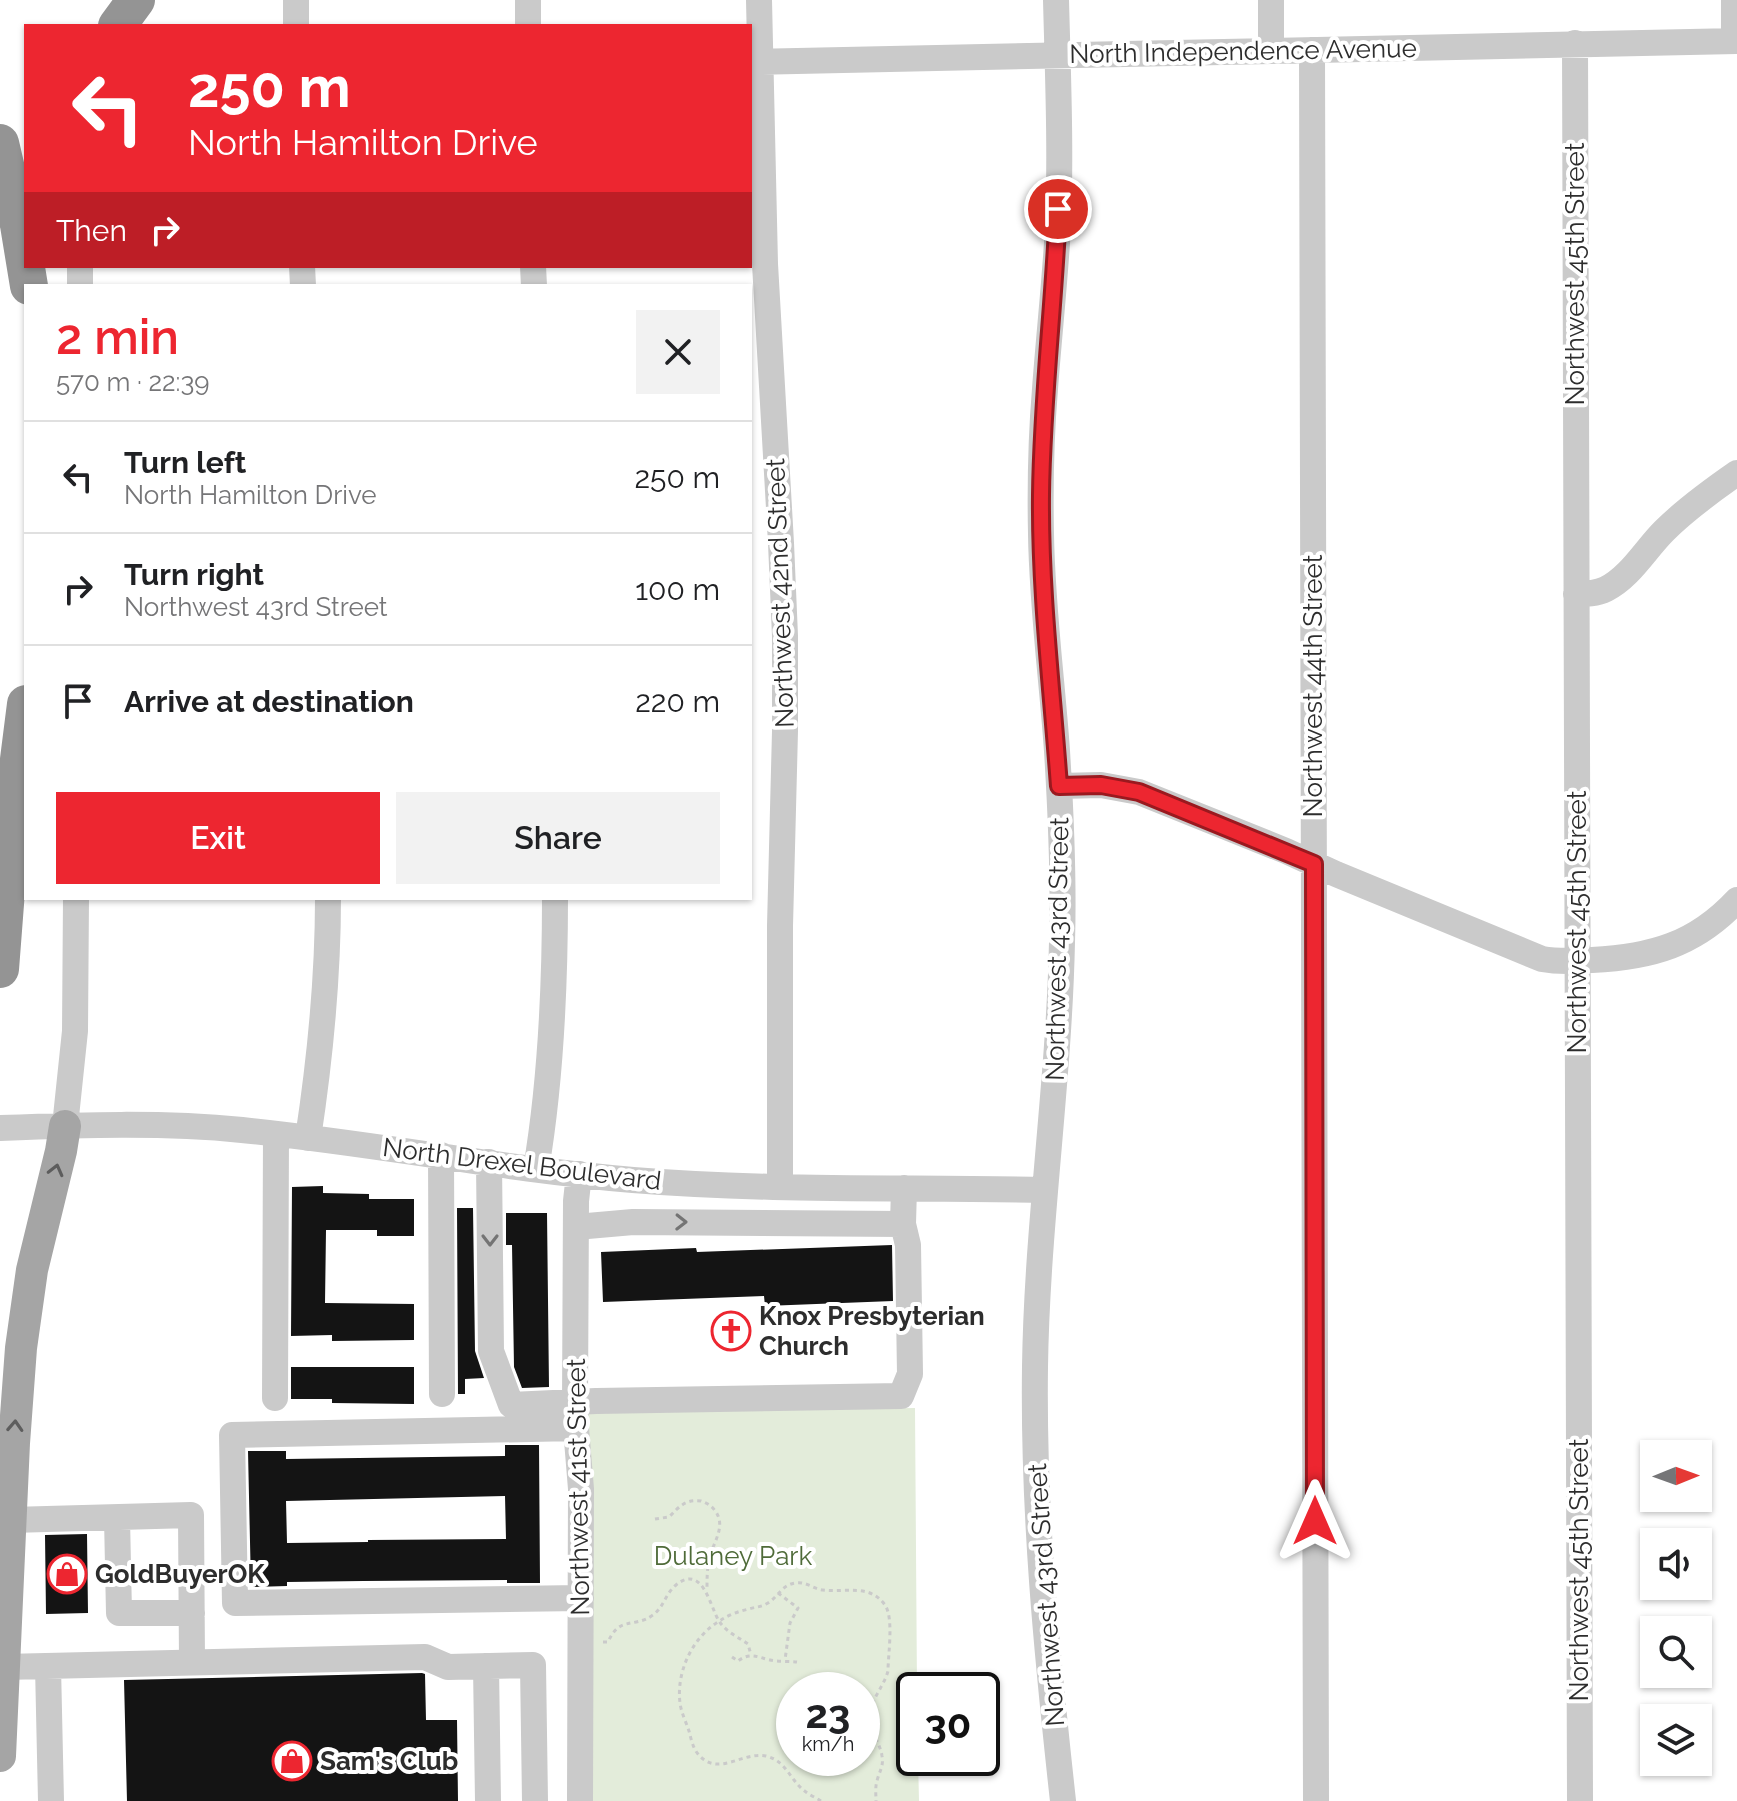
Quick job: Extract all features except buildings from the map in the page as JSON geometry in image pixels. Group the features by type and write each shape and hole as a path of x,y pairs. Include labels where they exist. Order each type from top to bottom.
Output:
{"highway":[{"path":"118,24 136,0"},
{"path":"0,143 24,256"},
{"path":"0,891 24,720"},
{"path":"0,969 10,831"}],"main road":[{"path":"0,1756 16,1406 24,1322 32,1270 65,1126"}],"street":[{"path":"296,0 296,24"},
{"path":"528,0 528,24"},
{"name":"Northwest 42nd Street","path":"759,0 755,62 785,636 780,1186"},
{"name":"Northwest 43rd Street","path":"1056,0 1059,186 1044,395 1041,523 1059,786 1063,898 1061,976 1036,1324 1036,1493 1043,1619 1063,1801"},
{"path":"1271,0 1271,51"},
{"path":"1734,0 1736,41"},
{"name":"North Independence Avenue","path":"755,62 1736,41"},
{"name":"Northwest 45th Street","path":"1575,43 1580,1801"},
{"name":"Northwest 44th Street","path":"1312,50 1316,1801"},
{"path":"1576,594 1605,590 1616,583 1692,505 1737,473"},
{"path":"1059,786 1101,785 1139,792 1542,959 1628,957 1660,951 1708,927 1737,900"},
{"path":"65,1126 75,1031 76,900"},
{"path":"308,1138 325,997 328,900"},
{"path":"536,1169 550,1049 555,900"},
{"name":"North Drexel Boulevard","path":"0,1128 179,1126 276,1134 634,1180 780,1186 1045,1190"},
{"path":"275,1398 276,1134"},
{"path":"441,1155 442,1394"},
{"path":"489,1162 491,1351 511,1405 576,1415"},
{"name":"Northwest 41st Street","path":"579,1174 576,1415 581,1476 580,1801"},
{"path":"633,1222 634,1180"},
{"path":"581,1598 235,1603 232,1435 901,1396 910,1374 904,1188"},
{"path":"576,1227 633,1222 903,1224"},
{"path":"11,1520 191,1515 192,1662"},
{"path":"117,1518 119,1613 192,1613"},
{"path":"4,1667 425,1657 448,1667 533,1665 535,1801"},
{"path":"48,1666 51,1801"},
{"path":"486,1666 488,1801"}],"path":[{"path":"655,1519 669,1517 682,1504 694,1501 707,1503 717,1513 720,1527 707,1570 708,1593 719,1621 748,1644 751,1655"},
{"path":"581,1643 608,1642 620,1625 639,1622 654,1614 677,1583 688,1580 698,1582 708,1593"},
{"path":"821,1801 804,1791 786,1767 765,1756 717,1765 706,1761 695,1750 680,1705 682,1672 687,1656 704,1633 719,1621 743,1610 763,1606 784,1586 796,1582 821,1590 863,1590 874,1594 886,1607 889,1616 888,1671 873,1701 869,1723 882,1753 883,1765 876,1783 876,1801"},
{"path":"778,1593 798,1608 790,1623 785,1660"},
{"path":"732,1657 738,1661 751,1655 771,1661 797,1662"}],"green space":[{"name":"Dulaney Park","path":"915,1408 917,1672 896,1672 896,1776 918,1776 919,1801 590,1801 585,1412"}],"place":[{"name":"Knox Presbyterian Church","path":"731,1331"},
{"name":"GoldBuyerOK","path":"67,1574"},
{"name":"Sam's Club","path":"292,1761"}],"route":[{"path":"1058,209 1044,395 1041,516 1043,588 1059,786 1101,785 1139,792 1314,864 1315,1521"}]}
